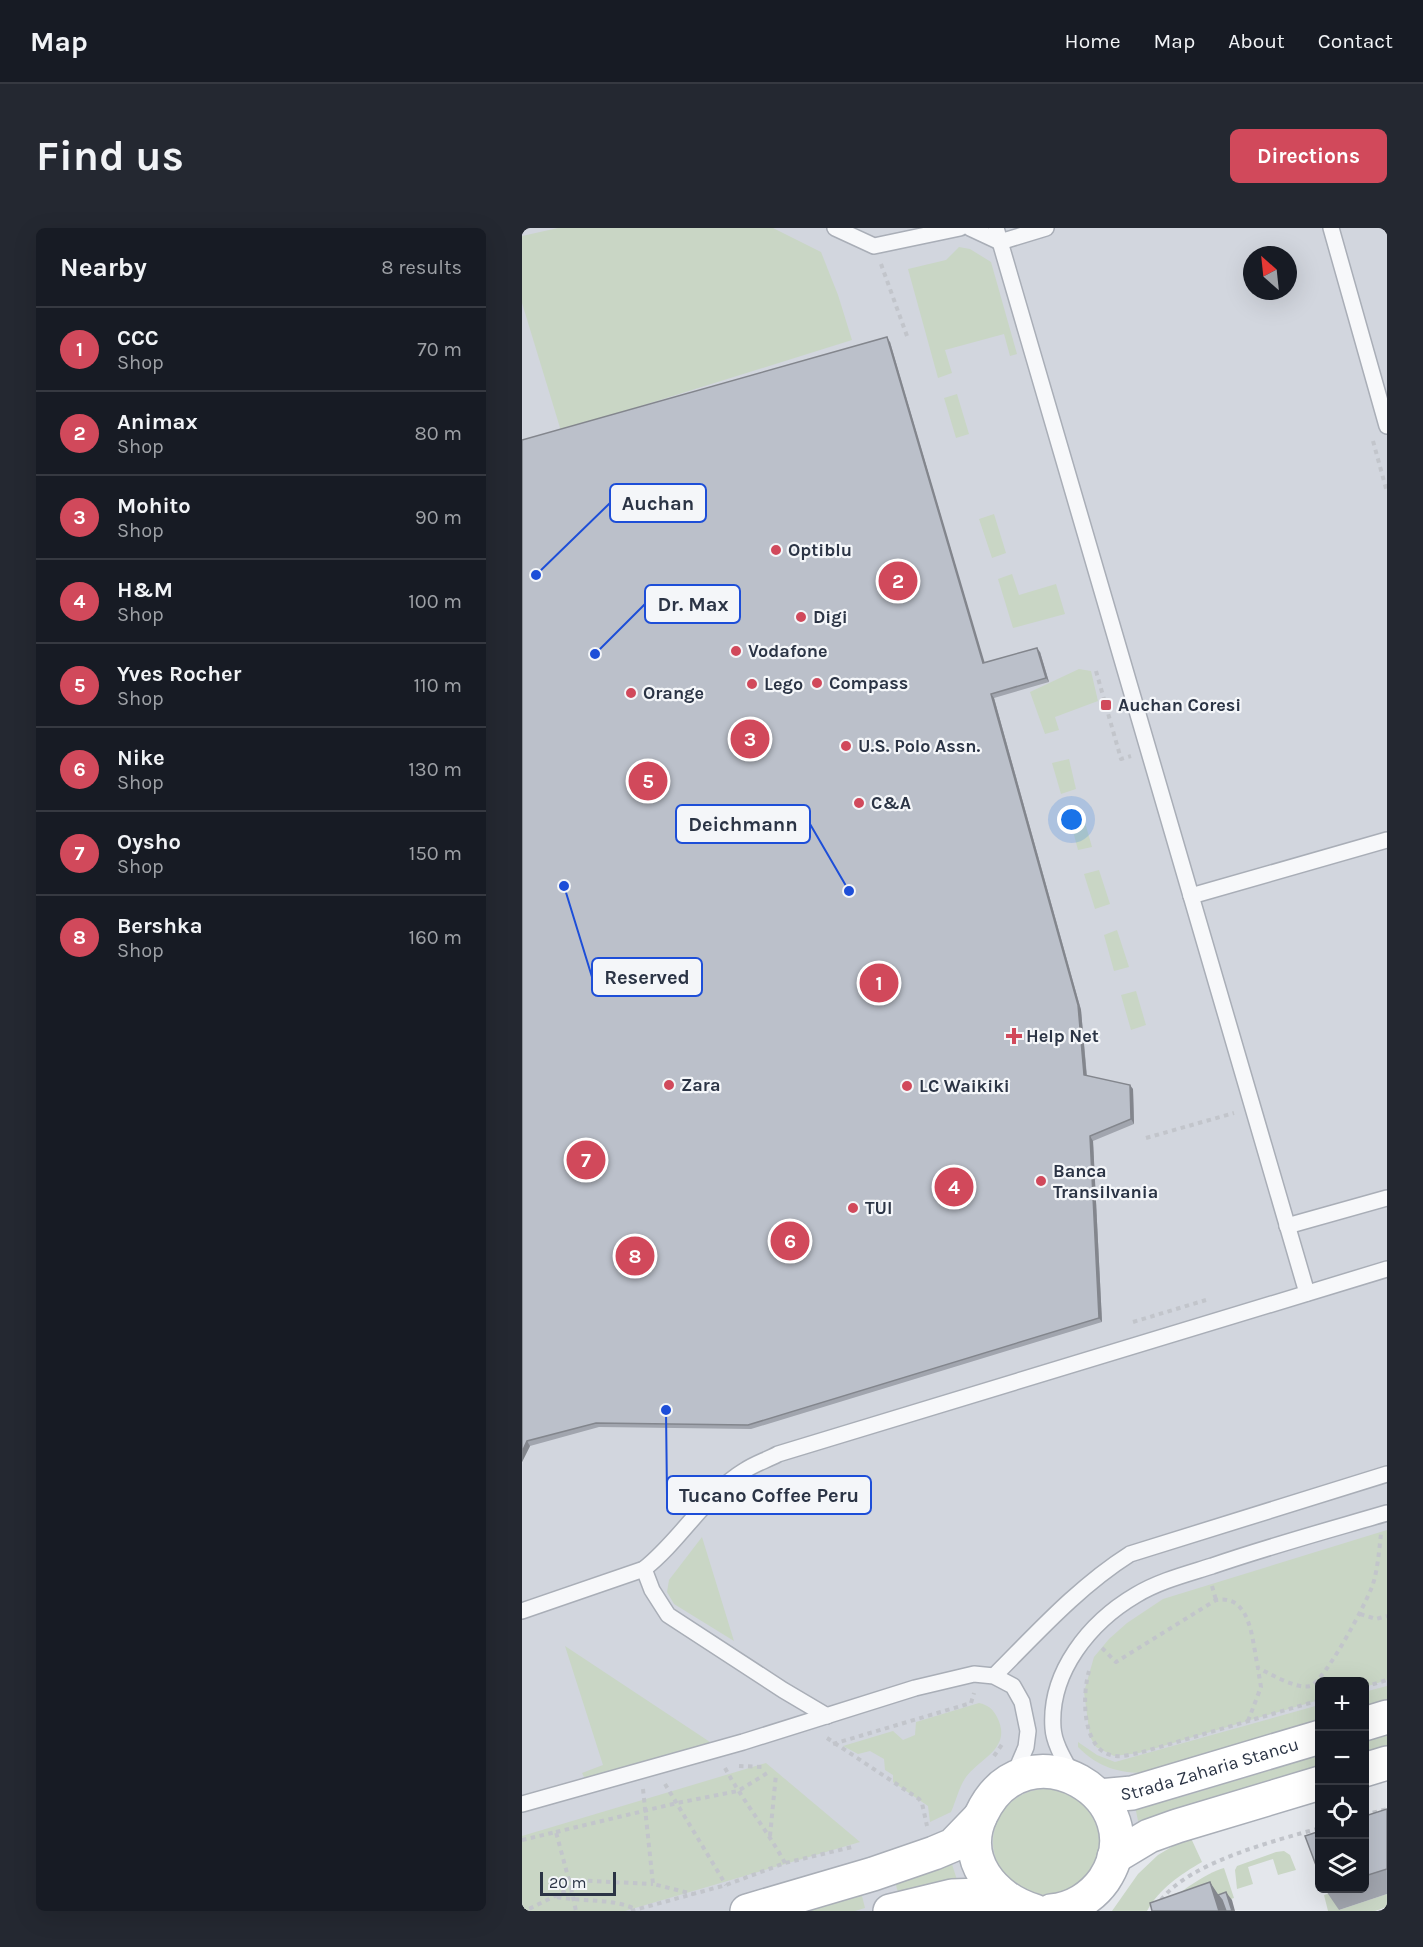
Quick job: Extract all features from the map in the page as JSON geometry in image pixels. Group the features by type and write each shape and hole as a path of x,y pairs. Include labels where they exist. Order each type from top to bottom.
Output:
{"main road":[{"path":"1369,1723 1387,1718"},
{"name":"Strada Zaharia Stancu","path":"1099,1796 1132,1793 1315,1738"},
{"path":"1369,1769 1387,1763"},
{"name":"Strada Zaharia Stancu","path":"1022,1906 986,1880 975,1848 975,1832 988,1802 998,1790 1001,1770 1026,1774 1057,1772 1074,1777 1088,1785 1099,1796 1114,1824 1116,1840 1109,1872 1093,1894 1074,1905 1051,1911"},
{"path":"1114,1857 1149,1836 1315,1785"},
{"name":"Strada Zaharia Stancu","path":"747,1911 873,1874 934,1853 953,1845 980,1817"},
{"name":"Strada Zaharia Stancu","path":"890,1911 952,1896 981,1895 1022,1906"}],"lane":[{"path":"835,228 874,246 960,228"},
{"path":"970,228 998,235 1046,228"},
{"path":"1331,228 1387,426"},
{"path":"998,235 1307,1293"},
{"path":"1191,896 1387,840"},
{"path":"1287,1226 1387,1198"},
{"path":"522,1611 644,1569 659,1557 722,1489 744,1471 778,1454 1387,1269"},
{"path":"994,1676 1076,1594 1106,1569 1130,1554 1387,1474"},
{"path":"1074,1777 1053,1729 1060,1684 1073,1653 1093,1629 1114,1610 1137,1594 1162,1583 1232,1559 1387,1513"},
{"path":"644,1569 652,1590 668,1615 827,1716"},
{"path":"522,1804 974,1674 994,1676 1013,1686 1022,1702 1028,1731 1026,1748 1001,1770"}],"path":[{"path":"874,246 907,336"},
{"path":"1096,670 1121,759 1149,751"},
{"path":"1146,1138 1234,1113 1238,1124"},
{"path":"1128,1324 1215,1298"},
{"path":"1370,1536 1387,1530"},
{"path":"1258,1668 1297,1686 1310,1686 1323,1675 1360,1614 1373,1584 1382,1532"},
{"path":"1202,1587 1212,1584 1216,1600"},
{"path":"1101,1648 1116,1662 1216,1600 1227,1598 1238,1604 1245,1613 1262,1687 1248,1721"},
{"path":"1360,1614 1376,1619 1387,1616"},
{"path":"1098,1652 1109,1639"},
{"path":"1090,1667 1084,1692 1090,1737 1096,1747 1114,1756 1139,1753 1315,1701"},
{"path":"1369,1686 1387,1680"},
{"path":"834,1743 971,1703 977,1687"},
{"path":"802,1724 919,1799 928,1827"},
{"path":"1001,1770 1005,1736"},
{"path":"724,1765 738,1791 771,1837 785,1863"},
{"path":"522,1840 738,1791 769,1772"},
{"path":"771,1837 776,1774"},
{"path":"665,1783 726,1886"},
{"path":"643,1789 653,1884"},
{"path":"1369,1814 1387,1809"},
{"path":"917,1830 938,1822"},
{"path":"1160,1902 1167,1893 1192,1875 1228,1858 1315,1830"},
{"path":"556,1832 576,1911"},
{"path":"631,1911 726,1886 785,1863 854,1847"},
{"path":"570,1880 653,1884 694,1895"},
{"path":"525,1911 571,1888"},
{"path":"557,1896 574,1900 622,1903 637,1910"}],"shaded area":[{"path":"522,228 1387,228 1387,1759 1369,1764 1369,1677 1315,1677 1315,1780 875,1911 522,1911"}],"green space":[{"path":"558,228 773,228 821,252 852,340 561,431 522,303 522,236"},
{"path":"959,247 970,249 991,262 1017,354 1010,356 1004,334 945,350 952,373 938,378 908,269 946,260"},
{"path":"957,394 969,434 956,438 944,398"},
{"path":"994,514 1006,553 992,558 979,519"},
{"path":"1012,574 1019,595 1056,584 1065,614 1013,628 998,579"},
{"path":"1079,669 1091,671 1098,701 1055,717 1059,730 1045,734 1030,692"},
{"path":"1069,759 1076,789 1061,794 1052,763"},
{"path":"1082,812 1092,847 1078,850 1069,816"},
{"path":"1099,870 1110,904 1095,909 1084,874"},
{"path":"1117,930 1129,967 1114,971 1104,935"},
{"path":"1136,991 1146,1025 1131,1030 1121,995"},
{"path":"1387,1530 1387,1680 1369,1686 1369,1677 1315,1677 1315,1701 1139,1753 1114,1756 1096,1747 1090,1737 1084,1692 1094,1657 1127,1623 1163,1599"},
{"path":"702,1537 734,1641 674,1604 667,1592 669,1580"},
{"path":"565,1646 716,1746 587,1783 582,1773 603,1765"},
{"path":"1387,1686 1387,1705 1369,1711 1369,1691"},
{"path":"979,1703 990,1708 997,1717 1001,1728 998,1745 966,1777 951,1812 930,1822 928,1806 893,1782 893,1775 885,1770 884,1759 870,1751 858,1754 843,1746 893,1731 903,1740 915,1735 916,1722"},
{"path":"1315,1706 1315,1726 1147,1773 1110,1768 1086,1754 1078,1747 1078,1742 1097,1755 1115,1762"},
{"path":"1387,1733 1387,1747 1369,1753 1369,1738"},
{"path":"1315,1756 1315,1768 1138,1821 1135,1806 1185,1796"},
{"path":"766,1763 860,1842 625,1911 522,1911 522,1836"},
{"path":"1046,1789 1066,1793 1084,1804 1095,1822 1099,1842 1095,1862 1084,1880 1066,1891 1046,1895 1026,1891 1008,1880 997,1862 993,1842 997,1822 1008,1804 1026,1793"},
{"path":"1190,1836 1202,1862 1171,1883 1147,1911 1112,1911 1138,1874 1158,1855"},
{"path":"1284,1851 1290,1855 1296,1870 1278,1875 1273,1859 1248,1867 1253,1884 1237,1889 1235,1870 1237,1866"},
{"path":"951,1861 957,1880 900,1899 895,1882"},
{"path":"1224,1868 1234,1898 1195,1911 1160,1911 1190,1886 1208,1874"},
{"path":"861,1892 865,1908 855,1911 806,1911"},
{"path":"1333,1893 1339,1910 1387,1894 1387,1907 1375,1911 1328,1911 1324,1895"}],"building":[{"path":"887,337 983,663 1037,648 1046,678 991,694 1078,1005 1084,1075 1130,1085 1131,1119 1090,1136 1099,1318 748,1425 596,1423 527,1441 522,1452 522,440"},
{"path":"1387,1809 1387,1869 1369,1875 1369,1839 1369,1815"},
{"path":"1315,1833 1315,1863 1305,1836"},
{"path":"1210,1882 1219,1911 1152,1911 1150,1903"},
{"path":"1226,1892 1232,1911 1226,1911 1218,1895"}],"place":[{"name":"Optiblu","path":"776,550"},
{"name":"Auchan","path":"536,575"},
{"name":"Animax","path":"898,581"},
{"name":"Digi","path":"801,617"},
{"name":"Vodafone","path":"736,651"},
{"name":"Dr. Max","path":"595,654"},
{"name":"Compass","path":"817,683"},
{"name":"Lego","path":"752,684"},
{"name":"Orange","path":"631,693"},
{"name":"Auchan Coresi","path":"1106,705"},
{"name":"Mohito","path":"750,739"},
{"name":"U.S. Polo Assn.","path":"846,746"},
{"name":"Yves Rocher","path":"648,781"},
{"name":"C&A","path":"859,803"},
{"name":"Reserved","path":"564,886"},
{"name":"Deichmann","path":"849,891"},
{"name":"CCC","path":"879,983"},
{"name":"Help Net","path":"1014,1036"},
{"name":"Zara","path":"669,1085"},
{"name":"LC Waikiki","path":"907,1086"},
{"name":"Oysho","path":"586,1160"},
{"name":"Banca Transilvania","path":"1041,1181"},
{"name":"H&M","path":"954,1187"},
{"name":"TUI","path":"853,1208"},
{"name":"Nike","path":"790,1241"},
{"name":"Bershka","path":"635,1256"},
{"name":"Tucano Coffee Peru","path":"666,1410"}]}
